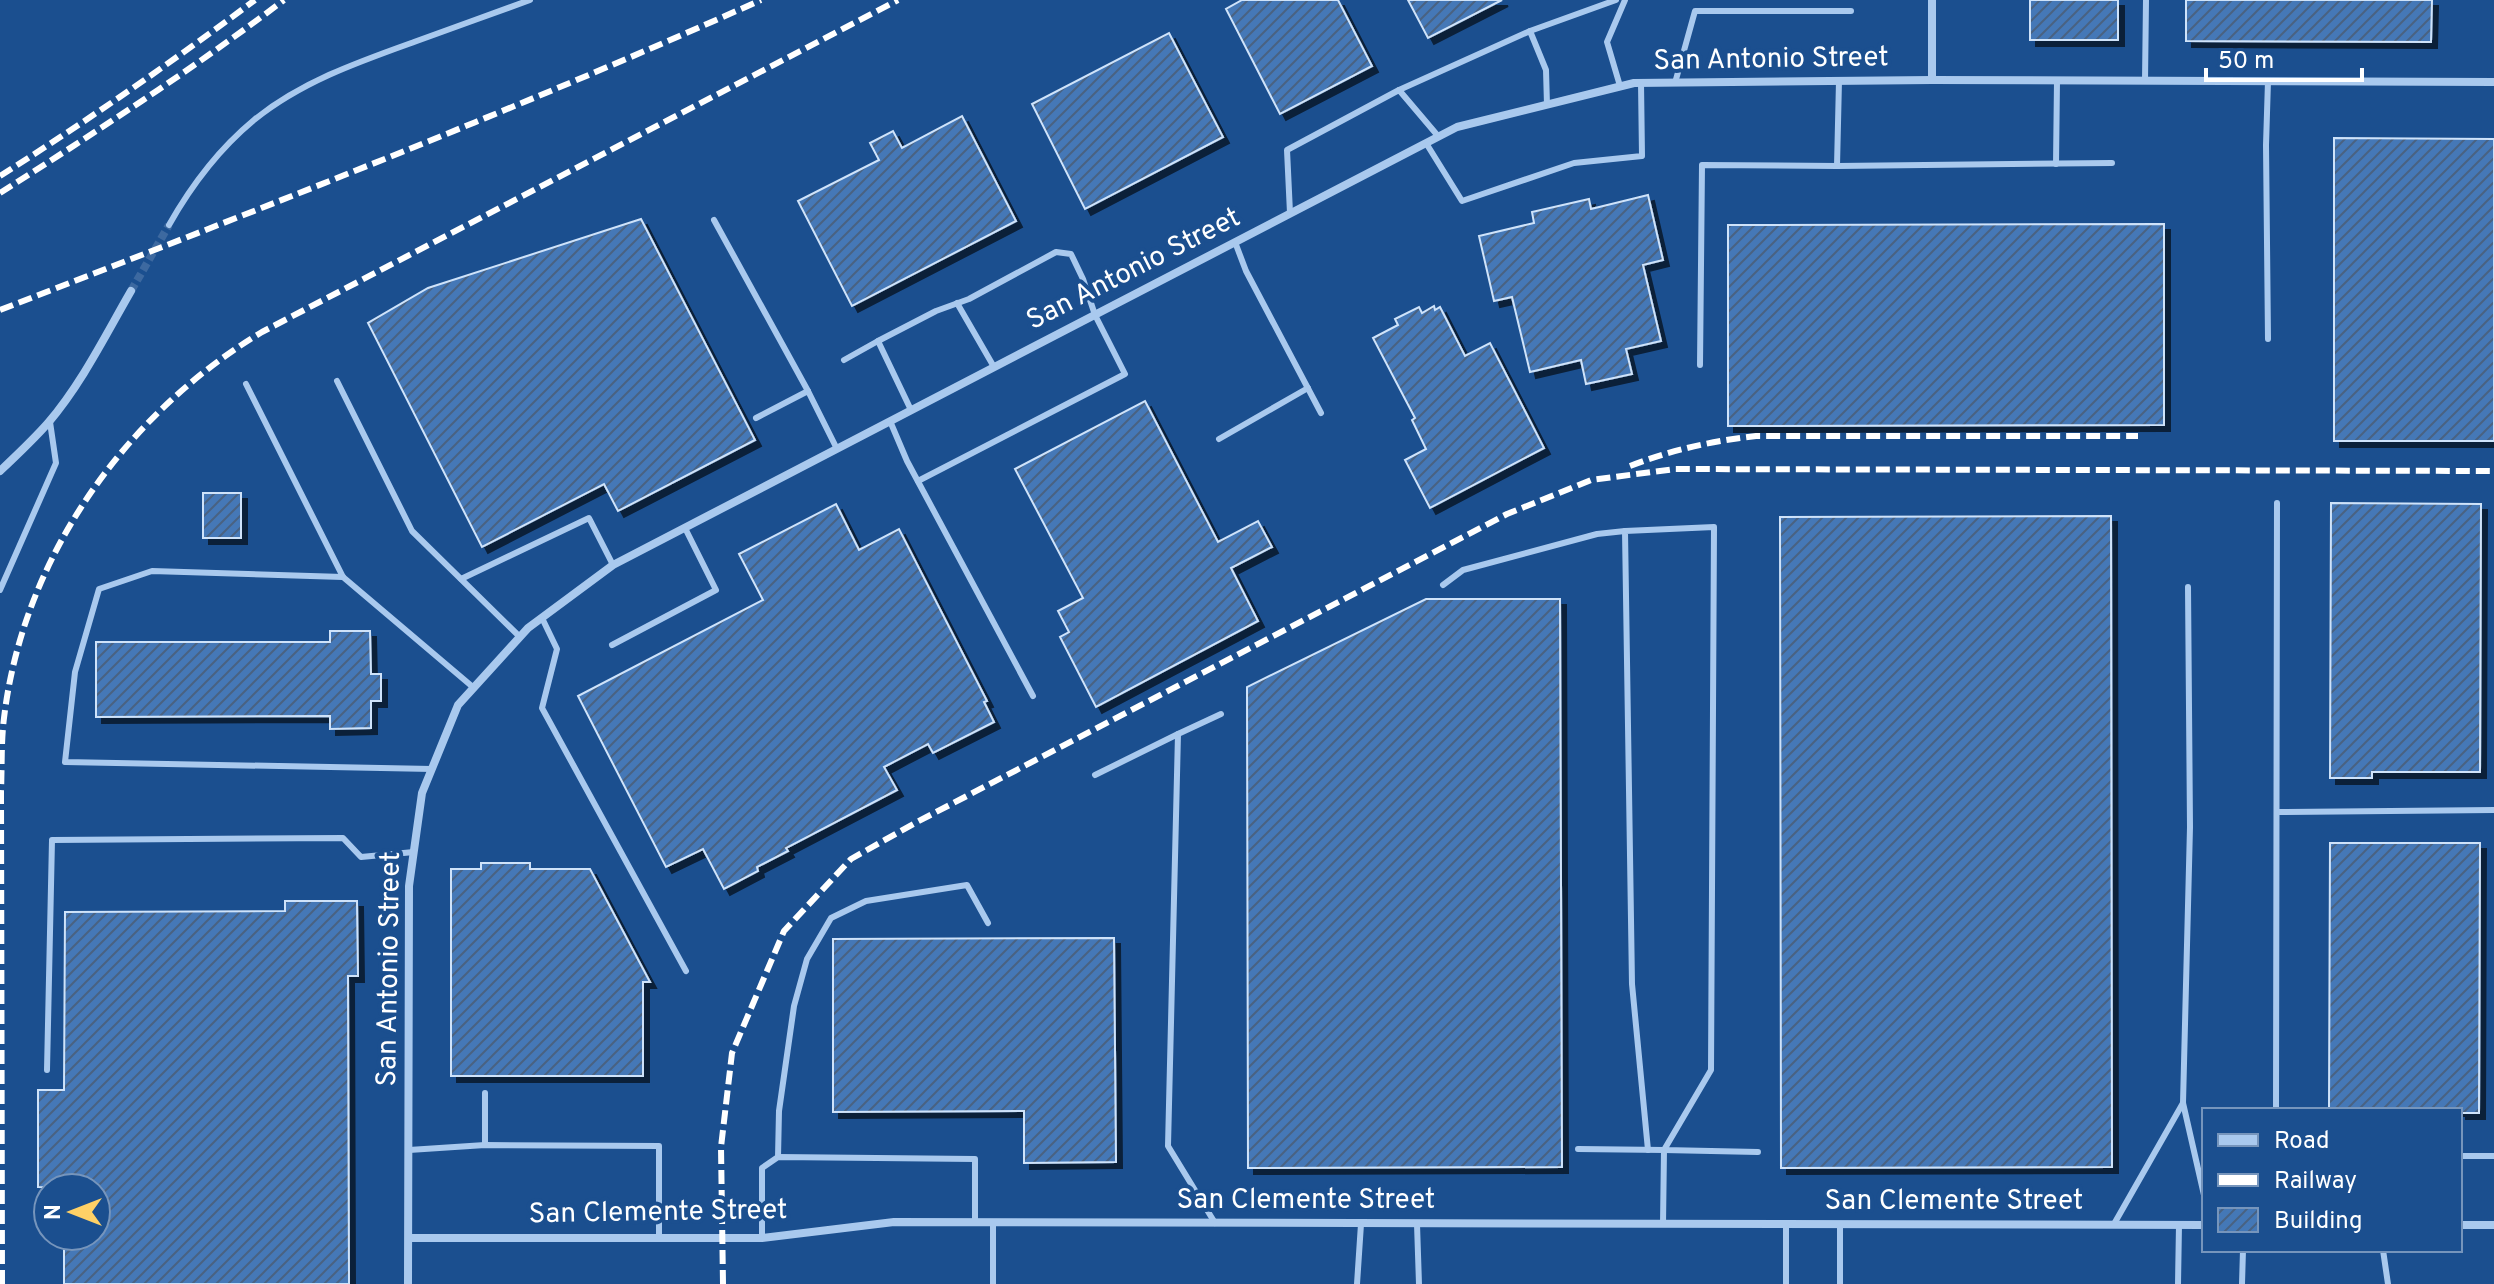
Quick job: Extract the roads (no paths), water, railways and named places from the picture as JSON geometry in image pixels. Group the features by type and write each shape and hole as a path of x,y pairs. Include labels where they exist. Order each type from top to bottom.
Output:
{"street":[{"path":"1932,0 1932,80"},
{"name":"San Antonio Street","path":"408,1284 409,886 422,793 458,705 520,637 613,565 1457,127 1641,83 1932,80 2494,82"},
{"path":"0,471 49,421 84,373 131,291"},
{"name":"San Clemente Street","path":"409,1238 762,1238 894,1222 2202,1225"},
{"path":"2462,1225 2494,1225"}],"lane":[{"path":"169,225 197,182 223,150 255,120 286,98 355,63 530,0"},
{"path":"1290,213 1287,150 1399,90 1530,31 1616,0"},
{"path":"1620,86 1607,42 1625,0"},
{"path":"2145,81 2146,0"},
{"path":"1675,83 1695,11 1851,11"},
{"path":"1530,31 1546,70 1547,105"},
{"path":"1837,166 1839,81"},
{"path":"2056,164 2057,81"},
{"path":"2268,81 2268,339"},
{"path":"1426,143 1462,201 1574,163 1642,156 1641,83"},
{"path":"1399,90 1438,136"},
{"path":"1700,365 1702,165 2112,163"},
{"path":"714,220 837,449"},
{"path":"1235,242 1246,271 1321,413"},
{"path":"844,360 1056,252 1071,254 1095,315 1125,374 918,481"},
{"path":"957,303 994,367"},
{"path":"878,341 911,410"},
{"path":"337,381 412,531 520,637"},
{"path":"246,384 343,577 474,688"},
{"path":"1219,439 1308,388"},
{"path":"756,418 808,391"},
{"path":"0,590 56,463 49,421"},
{"path":"890,421 918,481 1033,696"},
{"path":"2276,1108 2277,503"},
{"path":"461,579 589,518 613,565"},
{"path":"1443,585 1463,570 1597,534 1714,527 1711,1070 1664,1150 1663,1224"},
{"path":"612,645 716,590 685,528"},
{"path":"1625,531 1632,984 1648,1150"},
{"path":"343,577 152,571 99,589 75,672 65,762 432,769"},
{"path":"2188,587 2190,827 2183,1103 2202,1186"},
{"path":"542,618 557,649 542,708 686,971"},
{"path":"1095,775 1221,714"},
{"path":"1178,734 1168,1146 1215,1223"},
{"path":"2277,812 2494,810"},
{"path":"47,1070 52,840 343,838 361,857 414,852"},
{"path":"778,1157 779,1111 794,1006 807,959 831,918 866,901 967,885 988,923"},
{"path":"485,1093 485,1145"},
{"path":"2114,1224 2183,1103"},
{"path":"409,1150 485,1145 659,1146 659,1238"},
{"path":"1578,1149 1758,1152"},
{"path":"2462,1156 2494,1156"},
{"path":"762,1238 762,1168 778,1157 975,1159 975,1222"},
{"path":"993,1222 993,1284"},
{"path":"1357,1284 1361,1224"},
{"path":"1417,1224 1419,1284"},
{"path":"1786,1224 1786,1284"},
{"path":"1840,1224 1840,1284"},
{"path":"2178,1284 2179,1225"},
{"path":"2242,1284 2243,1252"},
{"path":"2383,1252 2388,1284"}],"tunnel":[{"path":"131,291 169,225"}],"railway":[{"path":"0,176 129,91 255,0"},
{"path":"0,193 144,100 284,0"},
{"path":"0,310 478,121 761,0"},
{"path":"2,1284 1,791 4,718 15,659 33,602 58,547 89,496 125,448 167,404 212,366 262,332 898,0"},
{"path":"1630,466 1692,447 1756,436 2138,436"},
{"path":"723,1284 721,1147 732,1053 784,931 851,859 1507,514 1591,480 1675,469 2494,471"}]}
